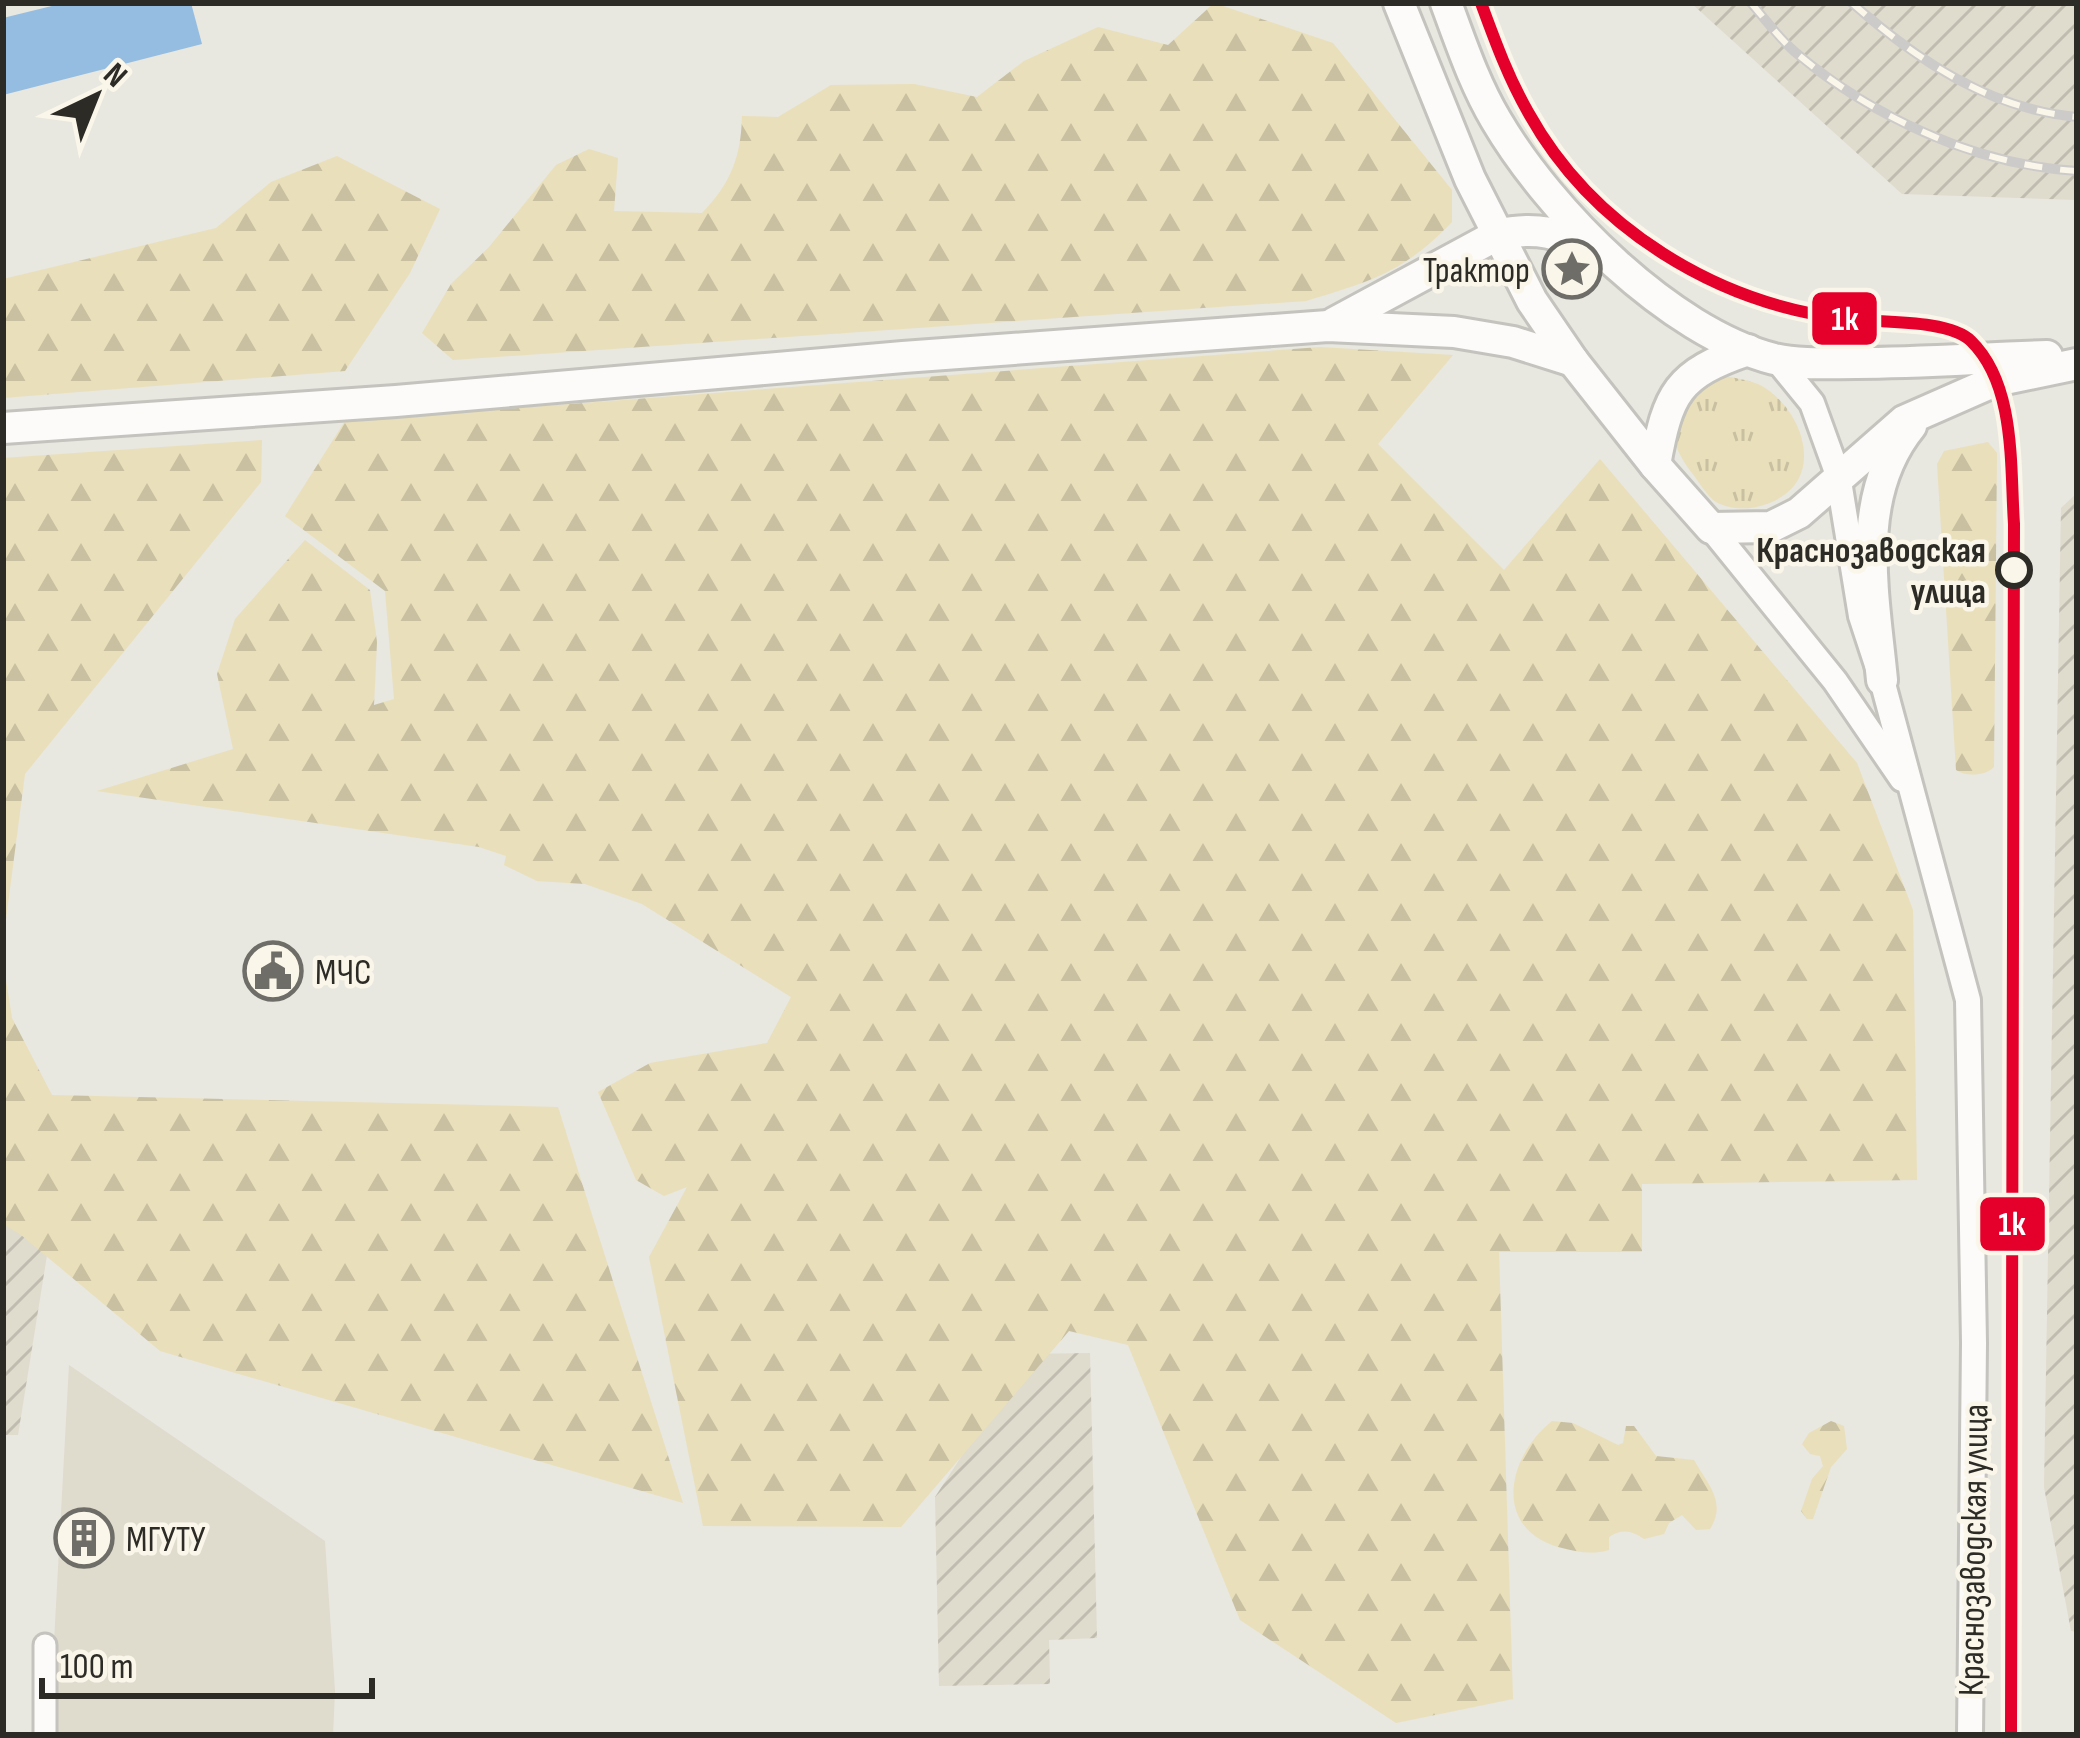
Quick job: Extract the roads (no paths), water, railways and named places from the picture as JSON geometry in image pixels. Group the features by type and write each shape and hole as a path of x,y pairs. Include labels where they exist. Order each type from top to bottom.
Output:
{"main road":[{"path":"1399,3 1436,102 1532,302 1655,465 1711,528 1771,527 1799,513 1904,421 1995,381 2077,359"},
{"path":"1446,3 1473,78 1497,122 1525,163 1608,260"},
{"path":"1328,326 1497,235 1558,232 1608,260 1652,296 1763,355"},
{"path":"3,428 1328,326 1471,335 1573,361"},
{"path":"1655,465 1678,386 1712,362 1763,355 1890,363 2077,359"},
{"path":"1882,680 1871,562 1876,500 1896,444 1923,412"}],"street":[{"path":"1763,355 1812,404 1838,475"},
{"name":"Краснозаводская улица","path":"1838,475 1861,616 1968,1000 1974,1343 1970,1735"},
{"path":"1711,528 1835,681 1914,796"},
{"path":"45,1645 45,1735"}],"water":[{"path":"64,3 191,3 202,44 3,95 3,18"}],"railway":[{"path":"1751,3 1795,52 1891,117 2001,159 2077,171"},
{"path":"1852,3 1902,44 1956,78 2014,104 2077,117"}],"place":[{"name":"Трактор","path":"1572,269"},
{"name":"Краснозаводская улица","path":"2014,570"},
{"name":"МЧС","path":"273,971"},
{"name":"МГУТУ","path":"84,1538"}]}
